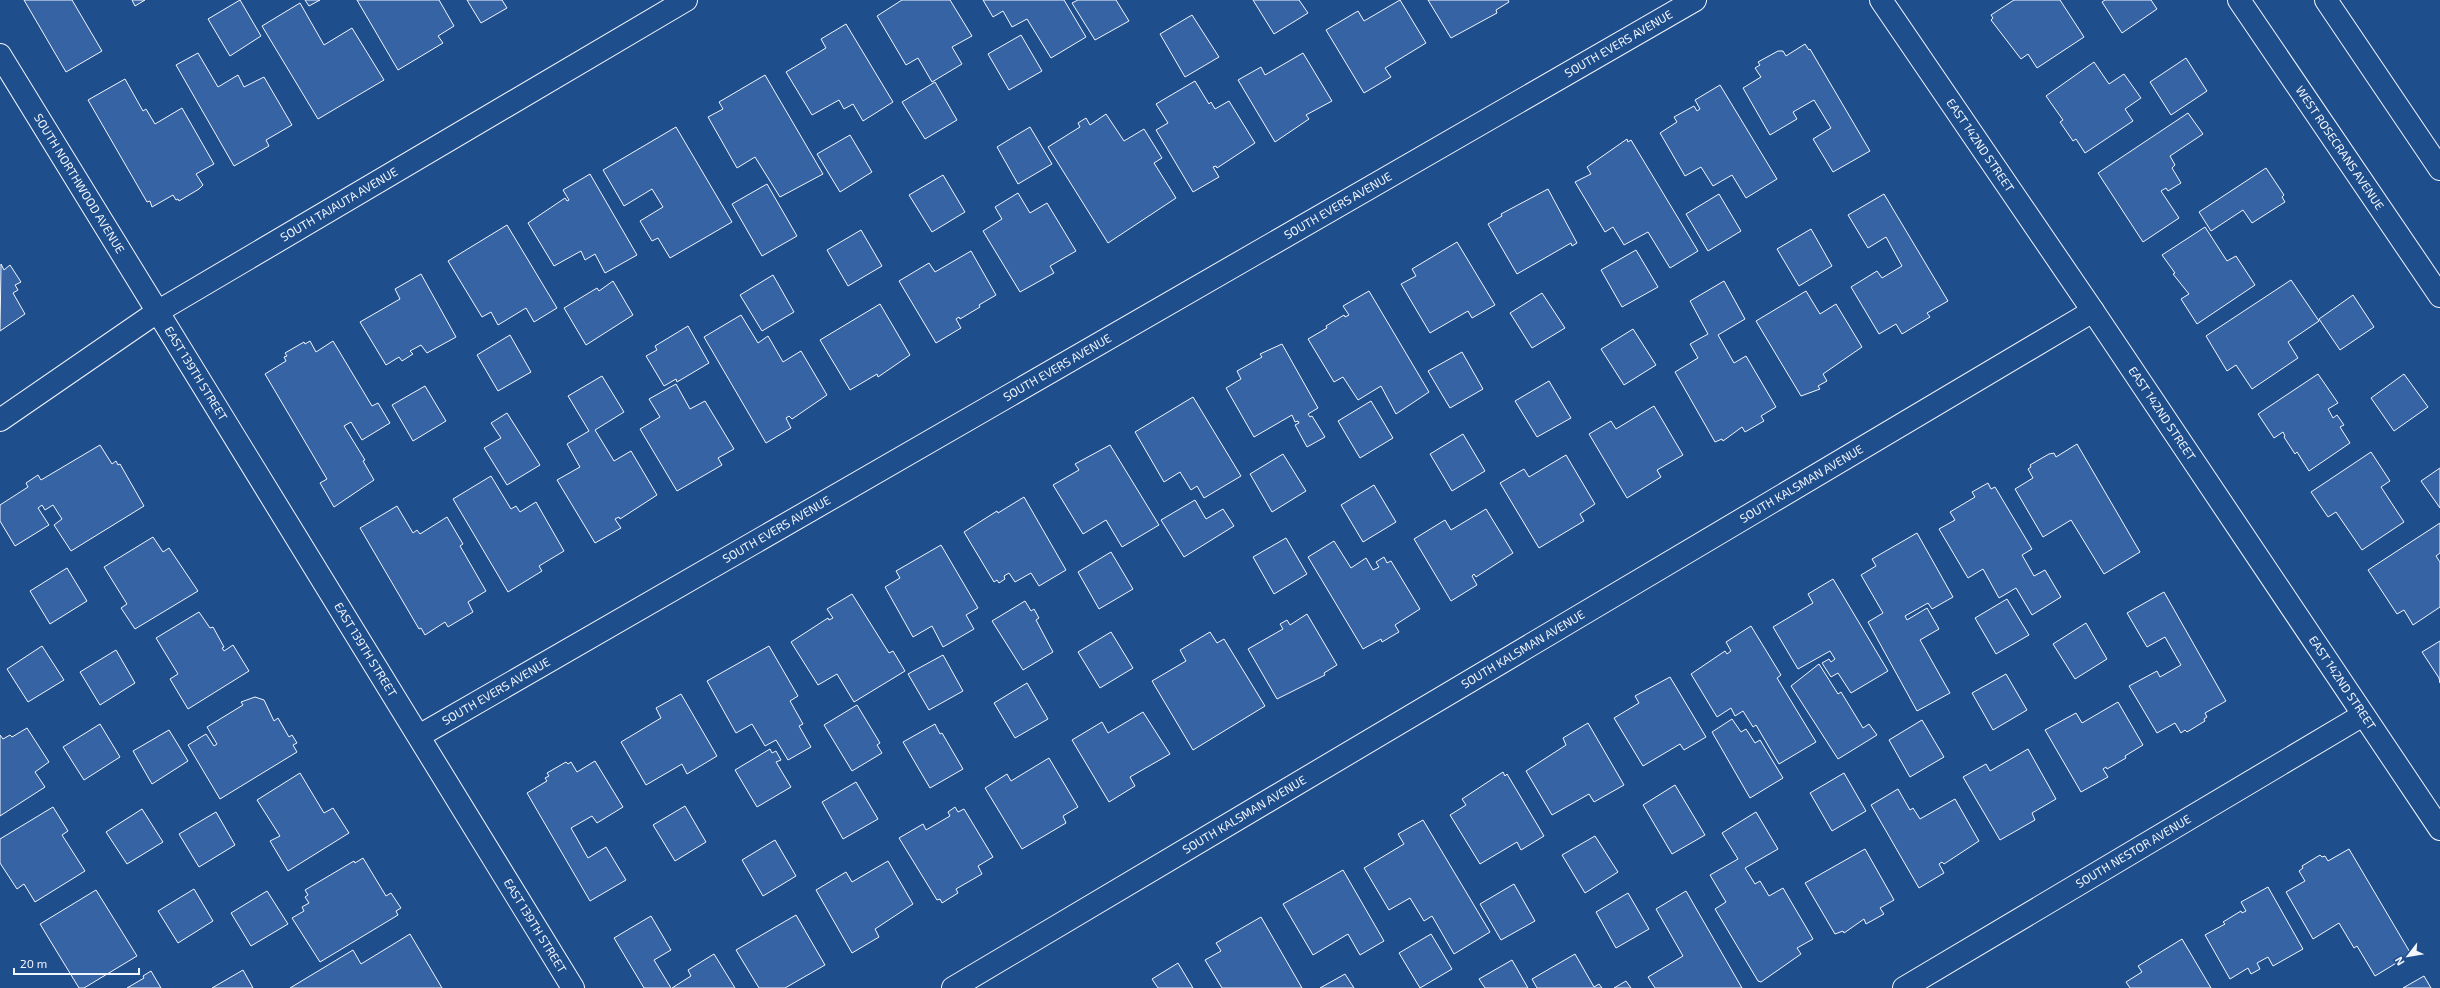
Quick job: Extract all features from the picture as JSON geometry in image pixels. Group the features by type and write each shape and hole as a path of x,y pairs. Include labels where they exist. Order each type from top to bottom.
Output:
{"street":[{"name":"SOUTH TAJAUTA AVENUE","path":"0,420 157,312 686,0"},
{"name":"SOUTH EVERS AVENUE","path":"419,736 1695,0"},
{"name":"EAST 142ND STREET","path":"1880,0 2093,311 2440,829"},
{"name":"WEST ROSECRANS AVENUE","path":"2239,0 2440,296"},
{"path":"2326,0 2440,169"},
{"name":"SOUTH NORTHWOOD AVENUE","path":"0,55 157,312"},
{"name":"SOUTH KALSMAN AVENUE","path":"953,988 2093,311"},
{"name":"EAST 139TH STREET","path":"157,312 573,988"},
{"name":"SOUTH NESTOR AVENUE","path":"1904,988 2363,715"}],"building":[{"path":"24,0 72,0 102,51 66,72"},
{"path":"132,0 145,0 135,6"},
{"path":"240,0 261,36 230,56 208,19"},
{"path":"305,0 320,0 309,6"},
{"path":"357,0 439,0 454,26 438,36 443,43 398,70"},
{"path":"467,0 502,0 507,8 481,23"},
{"path":"902,0 950,0 972,36 952,47 962,64 932,82 918,58 906,65 877,16"},
{"path":"983,0 1064,0 1086,37 1051,58 1027,19 1012,27 1003,11 993,17"},
{"path":"1078,0 1116,0 1129,21 1095,40 1072,3"},
{"path":"1253,0 1299,0 1308,13 1274,34"},
{"path":"1400,0 1426,43 1385,68 1391,77 1364,93 1326,30 1358,11 1364,21"},
{"path":"1428,0 1508,0 1509,2 1496,10 1497,13 1451,38"},
{"path":"2014,0 2060,0 2084,37 2037,68 2028,54 2021,59 1991,20 1993,18 1991,15"},
{"path":"2105,0 2151,0 2157,9 2122,33 2102,2"},
{"path":"300,3 324,45 352,28 384,80 318,119 262,26"},
{"path":"1192,15 1219,57 1185,77 1160,34"},
{"path":"846,24 893,102 863,121 853,104 844,109 839,100 812,115 786,72 826,48 821,39"},
{"path":"1021,35 1042,71 1009,90 988,54"},
{"path":"1805,44 1809,50 1810,49 1870,151 1833,172 1813,139 1831,128 1814,100 1793,112 1797,119 1770,135 1743,88 1761,77 1755,68 1760,65 1758,62 1778,51 1783,51 1786,56"},
{"path":"198,53 218,87 238,75 244,87 264,77 292,125 266,140 269,146 234,166 176,65"},
{"path":"1303,53 1332,101 1306,115 1309,119 1275,142 1238,80 1261,67 1265,75"},
{"path":"2186,58 2207,91 2171,115 2150,82"},
{"path":"2094,62 2109,84 2124,74 2141,98 2125,109 2133,121 2085,153 2076,139 2073,141 2060,122 2063,120 2046,96"},
{"path":"765,75 823,174 780,197 755,157 737,168 708,117 723,109 719,102"},
{"path":"125,79 143,111 146,109 155,124 182,108 214,164 196,174 203,185 179,201 178,199 176,200 173,195 152,207 150,201 147,202 88,100"},
{"path":"1195,81 1209,104 1211,102 1215,109 1229,101 1255,143 1217,168 1216,166 1213,167 1219,177 1193,192 1156,130 1168,123 1156,104"},
{"path":"935,82 957,120 925,139 902,102"},
{"path":"1720,85 1777,179 1746,198 1732,175 1713,186 1701,167 1685,176 1660,133 1677,122 1674,117 1694,106 1697,111 1700,109 1695,100"},
{"path":"2188,113 2203,134 2170,156 2175,165 2172,168 2181,183 2168,191 2166,188 2161,191 2179,218 2143,242 2098,173"},
{"path":"1106,114 1124,141 1144,129 1162,158 1154,163 1176,198 1108,243 1048,147 1080,127 1078,123 1086,118 1090,125"},
{"path":"676,127 732,222 670,258 658,238 652,241 640,221 663,207 652,189 624,206 603,170"},
{"path":"1030,127 1052,164 1018,184 997,147"},
{"path":"850,135 872,172 840,192 817,154"},
{"path":"1627,139 1628,142 1631,140 1698,251 1670,268 1648,232 1624,245 1613,227 1605,232 1575,182 1591,174 1587,167"},
{"path":"2266,168 2284,195 2282,197 2285,202 2252,223 2243,210 2211,231 2199,212"},
{"path":"590,174 637,255 605,273 595,254 585,260 581,251 554,266 528,223 565,198 567,201 569,200 563,190"},
{"path":"943,175 965,212 932,232 909,195"},
{"path":"767,184 797,236 762,256 732,204"},
{"path":"1548,189 1577,243 1572,246 1571,243 1517,274 1488,224 1502,216 1501,214"},
{"path":"1018,193 1030,213 1047,203 1076,251 1050,266 1054,273 1020,292 983,231 1002,219 995,207"},
{"path":"1719,194 1741,231 1708,251 1686,214"},
{"path":"1884,194 1948,301 1927,313 1930,317 1902,334 1896,324 1879,334 1851,287 1877,271 1882,278 1902,266 1886,237 1868,248 1848,215"},
{"path":"507,225 557,308 534,322 526,308 498,325 491,312 482,317 448,261"},
{"path":"2205,227 2227,261 2236,256 2255,285 2197,324 2181,299 2189,294 2173,274 2175,273 2162,255"},
{"path":"1811,229 1832,266 1799,286 1777,249"},
{"path":"861,230 882,266 848,286 827,250"},
{"path":"1457,242 1495,305 1472,318 1468,311 1430,333 1401,284 1416,276 1412,269"},
{"path":"1636,250 1658,287 1622,307 1601,270"},
{"path":"971,251 996,295 960,319 959,317 956,319 961,328 936,343 899,281 929,263 935,272"},
{"path":"1,264 4,270 10,265 21,282 15,285 18,290 13,293 25,314 0,331"},
{"path":"421,274 456,337 427,353 421,345 410,351 413,354 402,361 399,357 386,365 360,322 400,299 395,289"},
{"path":"773,275 794,312 762,331 740,295"},
{"path":"2291,280 2319,321 2288,342 2298,358 2252,389 2236,365 2227,371 2206,336"},
{"path":"613,281 633,315 586,345 564,308 597,288 599,291"},
{"path":"1724,281 1745,319 1718,335 1734,363 1746,356 1776,407 1761,416 1764,421 1745,432 1742,427 1723,441 1722,439 1715,442 1675,372 1698,358 1690,344 1708,334 1690,301"},
{"path":"1369,291 1429,392 1396,414 1381,386 1358,400 1343,377 1334,382 1308,339 1327,328 1326,326 1344,315 1345,317 1349,315 1343,306"},
{"path":"1806,291 1820,314 1836,304 1862,347 1823,374 1827,381 1818,386 1820,389 1801,396 1756,321"},
{"path":"1542,293 1565,328 1532,348 1510,313"},
{"path":"2353,295 2374,327 2340,350 2319,319"},
{"path":"880,304 910,355 878,377 877,374 850,390 820,340"},
{"path":"741,315 758,343 768,336 783,362 801,351 827,395 792,419 789,416 786,418 791,428 766,443 704,337"},
{"path":"688,326 709,363 677,382 676,379 664,386 646,356 657,350 655,346"},
{"path":"1633,329 1656,365 1624,385 1601,349"},
{"path":"510,335 531,372 498,391 477,355"},
{"path":"310,341 316,352 333,341 372,406 378,403 390,423 362,440 351,422 344,426 365,460 363,461 374,480 334,507 320,483 327,479 265,374 286,361 284,357 287,356 285,353 304,342 305,344"},
{"path":"1282,344 1318,408 1308,414 1310,417 1312,416 1325,437 1307,447 1295,425 1299,423 1298,421 1295,422 1292,415 1254,437 1226,388 1241,379 1237,371 1262,357 1260,354"},
{"path":"1462,352 1483,389 1450,408 1428,371"},
{"path":"2318,374 2338,403 2328,409 2333,418 2337,415 2344,425 2340,427 2350,443 2309,471 2297,452 2295,454 2284,437 2283,432 2274,438 2258,414"},
{"path":"2404,374 2428,407 2394,431 2371,398"},
{"path":"602,376 624,412 595,430 614,461 631,451 657,495 620,519 619,517 615,519 621,528 595,543 557,480 580,467 567,444 589,431 568,396"},
{"path":"1549,381 1571,418 1537,437 1515,401"},
{"path":"676,384 690,409 705,401 734,449 718,458 722,465 677,491 640,429 660,417 649,399"},
{"path":"425,386 446,421 413,441 392,405"},
{"path":"1193,397 1241,476 1204,498 1197,486 1191,490 1180,472 1164,482 1135,432"},
{"path":"1371,401 1393,438 1360,458 1338,421"},
{"path":"1654,406 1683,455 1657,470 1661,477 1627,498 1589,434 1611,421 1616,429"},
{"path":"507,413 540,465 507,485 484,448 501,438 491,423"},
{"path":"1463,434 1485,471 1452,491 1430,454"},
{"path":"2077,444 2140,552 2104,574 2071,520 2043,537 2015,489 2033,478 2028,469 2031,467 2030,465 2049,454 2054,453 2056,457"},
{"path":"100,445 112,464 116,461 118,465 120,464 144,506 71,551 54,525 62,519 53,505 45,510 42,505 38,508 49,525 15,546 0,521 0,505 28,487 26,483 38,475 41,480"},
{"path":"1110,445 1159,525 1122,547 1106,520 1083,534 1053,485 1079,470 1075,464"},
{"path":"2371,452 2390,481 2381,487 2404,522 2362,550 2336,512 2328,517 2311,492"},
{"path":"1283,454 1306,491 1272,512 1250,474"},
{"path":"1566,455 1595,504 1580,514 1584,521 1539,548 1500,483 1524,469 1529,477"},
{"path":"2440,468 2440,508 2421,481"},
{"path":"491,476 511,509 516,506 520,512 536,502 564,551 539,566 542,571 508,592 453,499"},
{"path":"1988,483 1991,489 1995,487 2032,549 2022,555 2034,576 2045,570 2061,597 2032,615 2016,588 1999,598 1983,569 1968,578 1939,529 1955,520 1950,512 1975,497 1972,492"},
{"path":"1374,485 1396,522 1363,542 1341,505"},
{"path":"1024,497 1066,570 1039,586 1031,573 1015,582 1009,573 1004,576 1005,579 999,583 997,580 994,582 964,532 997,511 998,513"},
{"path":"1195,500 1206,519 1223,509 1234,526 1184,557 1161,520"},
{"path":"397,506 413,533 417,530 420,534 447,517 463,544 460,546 486,591 468,602 473,612 448,627 445,622 425,635 421,628 419,629 360,528"},
{"path":"1486,509 1513,553 1476,577 1474,574 1472,576 1477,585 1451,601 1414,539 1445,520 1451,530"},
{"path":"2440,523 2440,553 2436,556 2440,562 2440,607 2413,625 2404,610 2397,614 2368,570"},
{"path":"1917,533 1953,597 1932,609 1928,603 1905,616 1907,620 1927,608 1939,629 1920,640 1950,693 1917,711 1868,622 1883,613 1861,575 1876,566 1872,559"},
{"path":"153,537 163,552 169,548 198,591 135,629 121,608 127,604 104,567"},
{"path":"1286,538 1307,574 1274,594 1253,557"},
{"path":"1334,541 1351,568 1366,558 1373,570 1379,567 1376,562 1384,557 1387,563 1391,561 1420,609 1395,625 1399,632 1382,642 1381,639 1363,649 1308,557"},
{"path":"941,545 978,608 966,615 974,629 943,647 932,626 913,637 885,587 900,578 896,571"},
{"path":"1111,552 1133,589 1099,609 1078,572"},
{"path":"67,568 87,601 50,624 30,591"},
{"path":"1833,579 1888,671 1851,693 1838,673 1831,677 1822,663 1829,659 1831,662 1835,659 1830,651 1798,669 1773,627 1813,603 1808,594"},
{"path":"2164,592 2226,701 2205,713 2207,717 2204,719 2205,721 2187,732 2185,730 2181,733 2175,723 2157,733 2129,686 2157,671 2160,677 2181,665 2165,637 2147,647 2127,613"},
{"path":"852,594 889,653 893,651 905,671 854,702 837,674 818,685 791,642 828,618 829,620 833,618 827,609"},
{"path":"2007,599 2029,635 1996,654 1975,618"},
{"path":"1025,601 1031,611 1034,609 1039,618 1036,620 1053,652 1023,670 992,621"},
{"path":"199,612 210,628 213,627 224,647 222,648 224,651 233,645 249,671 188,709 170,679 178,674 156,638"},
{"path":"1307,614 1337,665 1324,673 1325,675 1277,699 1248,649 1283,629 1280,624 1287,620 1290,625"},
{"path":"2086,623 2107,659 2075,679 2053,644"},
{"path":"1751,626 1781,675 1777,678 1816,742 1779,764 1756,725 1753,727 1743,711 1735,716 1731,708 1717,717 1691,674 1725,651 1727,654 1731,651 1726,642"},
{"path":"1111,632 1133,668 1100,688 1078,652"},
{"path":"1210,632 1217,643 1224,639 1265,706 1193,750 1152,681 1186,661 1180,650"},
{"path":"2440,641 2440,683 2439,678 2422,652"},
{"path":"42,646 64,680 28,702 7,669"},
{"path":"769,646 798,696 790,701 803,724 799,726 811,747 788,760 776,740 765,746 752,724 736,733 707,681"},
{"path":"116,650 135,683 100,705 80,672"},
{"path":"943,655 963,691 929,710 908,674"},
{"path":"1819,664 1838,694 1841,692 1863,728 1869,724 1877,735 1838,759 1791,686"},
{"path":"2006,674 2027,710 1993,730 1972,693"},
{"path":"1670,677 1706,737 1684,750 1680,744 1643,766 1614,718 1639,703 1635,696"},
{"path":"1027,683 1048,719 1015,738 994,703"},
{"path":"681,694 717,756 687,774 682,764 646,785 621,742 661,718 656,708"},
{"path":"255,697 264,700 274,721 278,718 289,737 292,735 297,743 293,745 297,752 220,799 188,745 206,734 214,746 217,744 207,727 243,705 241,702"},
{"path":"2118,702 2143,745 2125,756 2126,758 2107,769 2106,767 2103,769 2108,777 2081,792 2045,730 2076,713 2082,723"},
{"path":"857,705 880,743 877,745 882,753 852,771 824,725"},
{"path":"1143,712 1170,754 1130,777 1135,786 1109,802 1072,740 1102,722 1108,733"},
{"path":"1732,719 1741,732 1746,729 1755,743 1760,740 1783,778 1750,798 1712,732"},
{"path":"1922,720 1944,757 1910,777 1889,740"},
{"path":"1588,723 1624,785 1594,802 1589,794 1552,815 1526,771 1566,745 1563,738"},
{"path":"100,724 120,757 84,780 63,747"},
{"path":"935,724 963,769 930,788 903,742"},
{"path":"27,728 49,762 35,772 45,787 0,816 0,735 3,739 10,735 12,737"},
{"path":"169,730 188,761 152,784 133,751"},
{"path":"770,749 772,753 776,751 781,760 776,762 791,787 757,807 735,770"},
{"path":"2028,749 2056,799 2032,813 2035,820 2000,840 1963,777 1986,764 1990,771"},
{"path":"1049,758 1078,807 1063,816 1066,823 1022,849 985,788 1007,774 1011,781"},
{"path":"595,761 623,807 597,823 592,816 571,828 588,858 606,847 626,880 590,901 527,793 547,781 545,778 549,776 547,773 566,762 568,764 571,762 577,772"},
{"path":"1503,772 1505,776 1507,774 1544,836 1521,850 1517,842 1480,864 1450,815 1466,805 1462,799"},
{"path":"300,773 324,813 333,808 349,833 288,871 270,841 280,836 257,800"},
{"path":"1844,773 1866,811 1832,831 1810,793"},
{"path":"856,782 878,819 843,839 822,802"},
{"path":"1675,785 1705,835 1672,854 1643,805"},
{"path":"1898,789 1910,810 1913,808 1920,819 1955,799 1979,841 1944,864 1942,862 1939,864 1944,873 1919,888 1871,805"},
{"path":"685,806 706,842 675,861 653,825"},
{"path":"53,807 68,831 62,835 85,871 35,902 24,884 17,889 0,863 0,839"},
{"path":"955,807 958,812 964,809 993,857 978,866 982,874 956,889 958,893 942,903 940,899 937,900 899,838 923,824 926,830 950,816 948,812"},
{"path":"142,809 163,842 127,864 106,832"},
{"path":"216,812 235,845 199,867 179,834"},
{"path":"1756,812 1778,849 1745,868 1755,884 1760,881 1769,896 1783,888 1813,939 1797,948 1801,954 1761,982 1758,981 1715,909 1726,902 1710,875 1738,859 1722,833"},
{"path":"1423,820 1490,932 1454,954 1432,916 1424,921 1410,898 1389,910 1364,868 1404,844 1398,834"},
{"path":"1595,836 1618,872 1585,893 1562,855"},
{"path":"775,840 796,876 763,896 742,860"},
{"path":"1865,849 1894,900 1880,908 1884,914 1866,924 1864,919 1844,933 1843,931 1835,934 1805,883"},
{"path":"2349,849 2411,954 2375,976 2357,946 2354,948 2339,923 2313,939 2286,892 2305,881 2299,871 2303,868 2302,866 2320,855 2322,857 2325,856 2328,861"},
{"path":"363,858 386,896 391,893 401,908 396,911 398,915 320,962 292,918 304,911 302,907 309,903 305,897 308,895 305,890 354,861 355,863"},
{"path":"888,861 913,904 875,929 879,937 852,953 816,890 846,872 852,882"},
{"path":"1343,870 1384,941 1360,955 1348,934 1313,955 1283,904"},
{"path":"1514,884 1535,921 1501,940 1480,904"},
{"path":"2268,887 2303,949 2273,966 2268,957 2257,963 2260,969 2251,974 2248,968 2230,979 2205,935 2225,924 2223,922 2241,911 2242,913 2246,911 2241,902"},
{"path":"194,889 213,921 178,943 158,911"},
{"path":"96,890 137,956 84,988 79,988 40,924"},
{"path":"267,891 288,924 251,946 231,913"},
{"path":"1686,891 1742,988 1655,988 1648,977 1683,956 1656,909"},
{"path":"1628,893 1649,929 1616,948 1596,912"},
{"path":"796,915 825,965 785,988 759,988 736,950"},
{"path":"651,916 671,950 654,960 671,988 644,988 614,938"},
{"path":"1261,917 1302,988 1222,988 1205,960 1221,951 1216,943"},
{"path":"410,934 442,988 290,988 353,950 361,964"},
{"path":"1431,934 1452,969 1420,988 1399,953"},
{"path":"2182,939 2211,988 2130,988 2126,982 2142,972 2138,966"},
{"path":"714,954 735,988 672,988 691,976 688,970"},
{"path":"1575,954 1594,987 1599,984 1602,988 1537,988 1532,979"},
{"path":"1512,960 1528,988 1485,988 1479,979"},
{"path":"1178,963 1193,988 1158,988 1152,979"},
{"path":"243,970 253,988 212,988"},
{"path":"151,971 161,988 127,988 144,978 143,976"},
{"path":"1345,974 1354,988 1320,988"},
{"path":"2424,976 2431,988 2403,988"},
{"path":"1626,981 1631,988 1614,988"}]}
